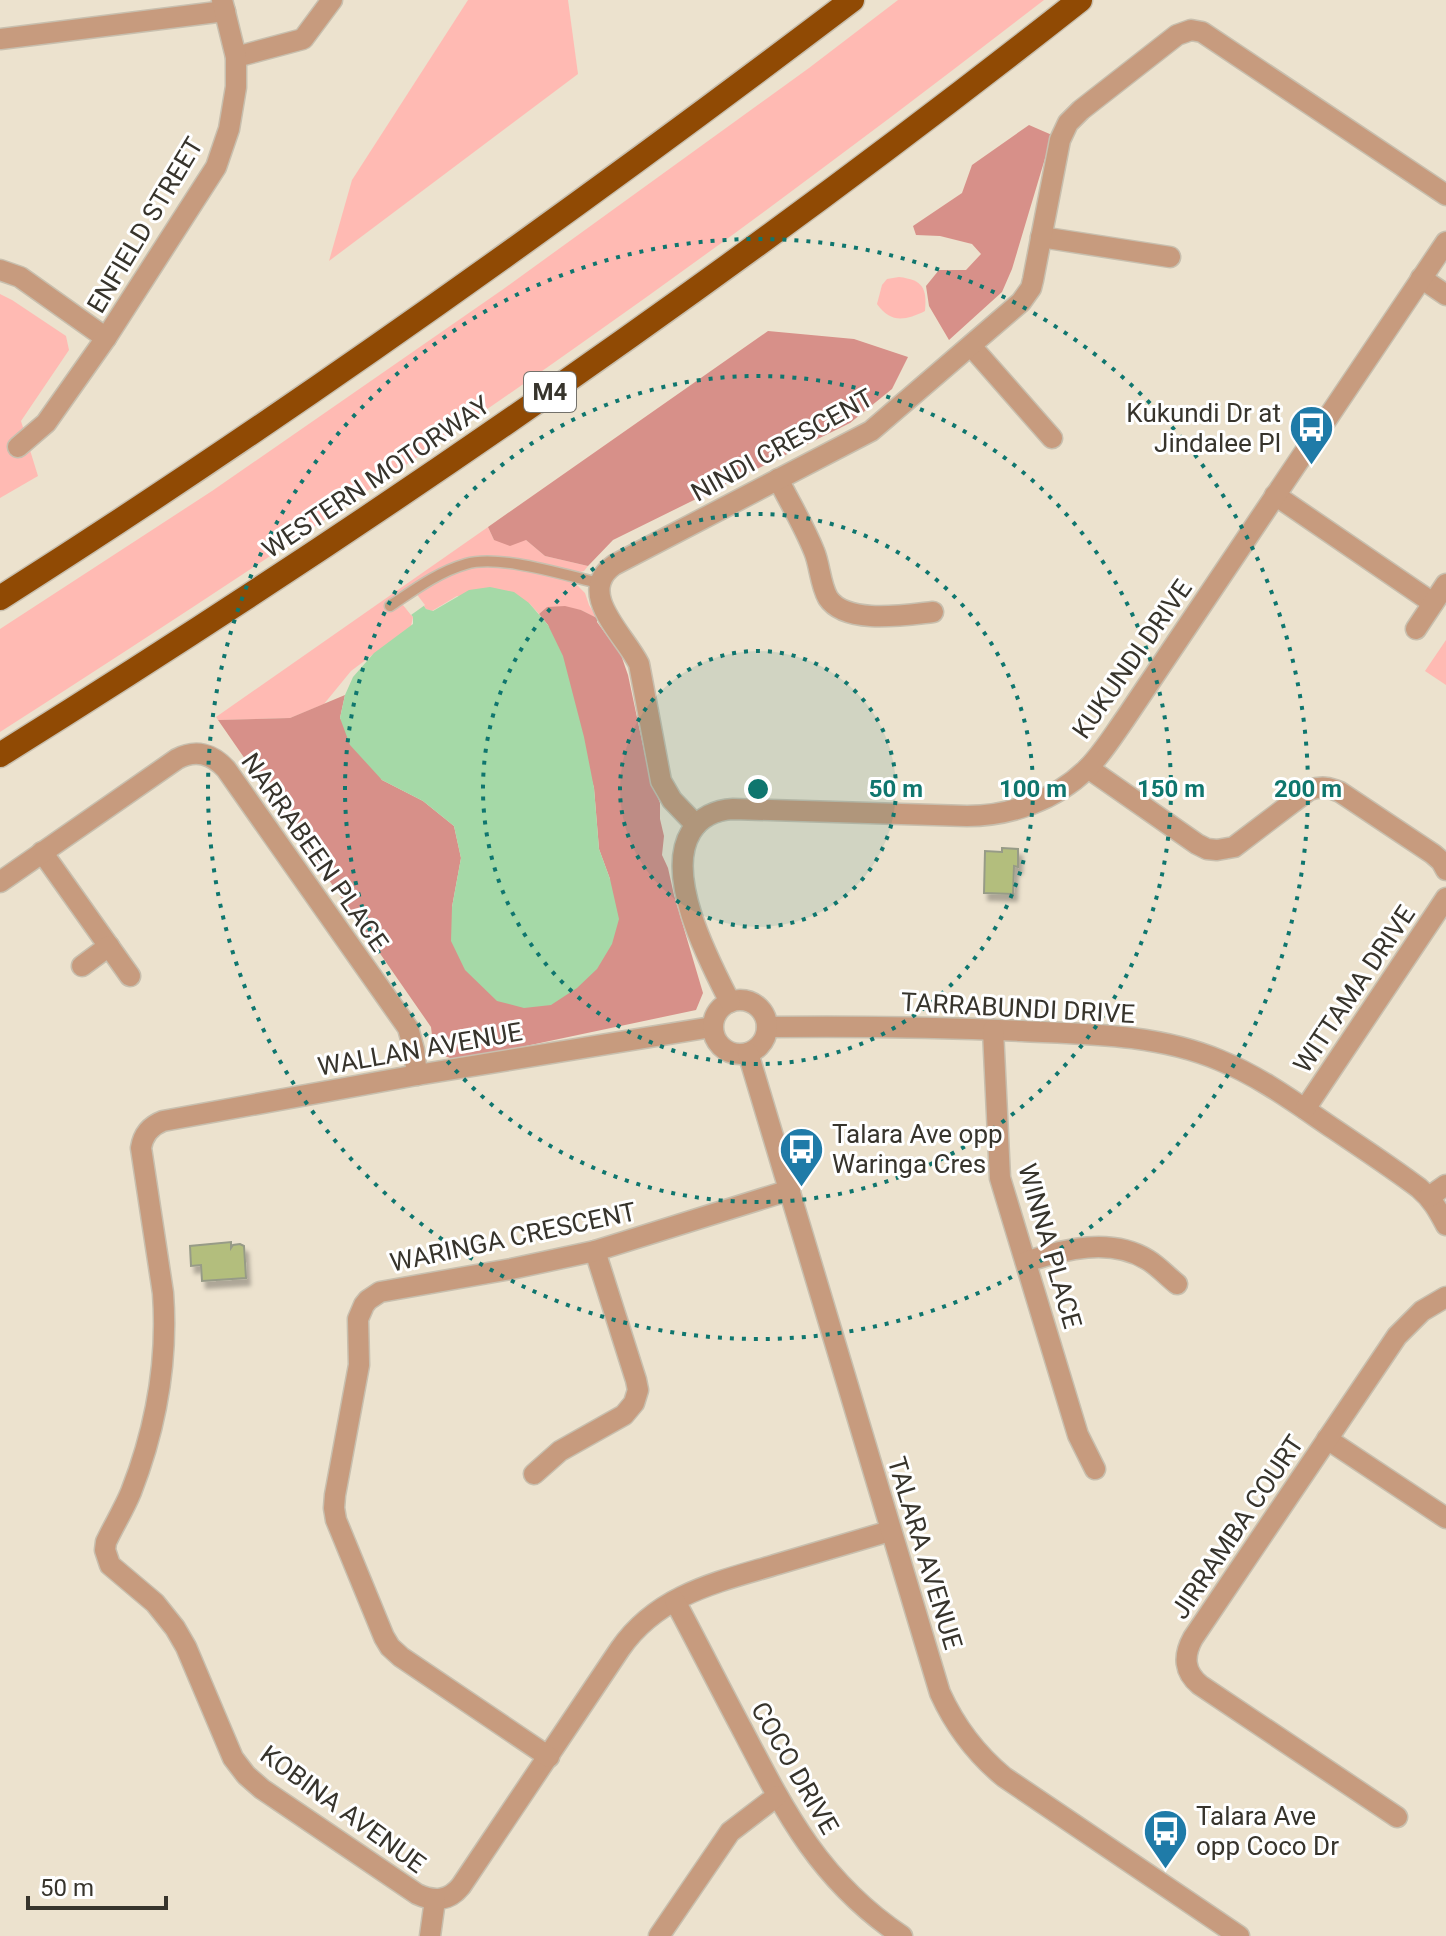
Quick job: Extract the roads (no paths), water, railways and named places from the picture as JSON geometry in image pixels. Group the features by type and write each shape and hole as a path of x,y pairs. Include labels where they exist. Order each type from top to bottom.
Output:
{"highway":[{"path":"0,598 386,339 699,115 852,0"},
{"name":"WESTERN MOTORWAY","path":"0,755 391,503 607,353 882,152 1080,0"}],"street":[{"path":"236,57 303,39 332,0"},
{"path":"0,39 223,6"},
{"name":"ENFIELD STREET","path":"18,447 46,423 106,338 216,167 224,145 236,87 236,57 223,6"},
{"name":"NINDI CRESCENT","path":"599,583 614,565 875,429 1027,295 1033,280 1060,140 1068,123 1177,35 1191,30 1207,34 1446,195"},
{"path":"1041,237 1170,257"},
{"name":"KUKUNDI DRIVE","path":"696,825 716,812 733,809 990,815 1021,809 1073,781 1088,768 1125,719 1446,242"},
{"path":"0,270 20,277 106,338"},
{"path":"1421,278 1446,295"},
{"path":"971,346 1052,438"},
{"path":"778,479 813,548 826,595 834,605 854,614 899,616 933,612"},
{"path":"1275,495 1433,603"},
{"path":"599,583 599,599 639,664 664,787 696,825 682,853 683,877 700,939 730,1002"},
{"path":"1416,629 1446,584"},
{"name":"NARRABEEN PLACE","path":"0,882 184,755 198,753 216,760 226,769 408,1028 417,1075"},
{"path":"1088,768 1197,844 1217,850 1234,847 1309,790 1318,787 1332,789 1433,854 1446,870"},
{"path":"42,852 130,976"},
{"name":"WITTAMA DRIVE","path":"1305,1109 1446,898"},
{"path":"82,966 109,946"},
{"path":"747,1001 755,1005 765,1018 767,1027 762,1043 748,1053 731,1053 724,1049 712,1027 717,1012 730,1002 747,1001"},
{"name":"WALLAN AVENUE","path":"143,1138 152,1127 163,1121 417,1075 712,1027"},
{"name":"TARRABUNDI DRIVE","path":"767,1027 1102,1034 1177,1046 1234,1066 1260,1080 1408,1180 1438,1191 1446,1225"},
{"name":"WINNA PLACE","path":"993,1030 1000,1178 1078,1435 1095,1469"},
{"name":"TALARA AVENUE","path":"748,1053 940,1693 956,1723 971,1745 1004,1777 1239,1936"},
{"name":"KOBINA AVENUE","path":"143,1138 141,1155 163,1293 163,1362 150,1437 131,1493 106,1542 108,1561 155,1603 175,1628 229,1750 246,1775 417,1894 435,1900 452,1896 461,1886 629,1636 647,1619 675,1601 714,1584 890,1531"},
{"name":"WARINGA CRESCENT","path":"549,1757 401,1657 384,1637 336,1520 334,1502 359,1365 358,1319 361,1311 368,1300 380,1292 595,1251 790,1190"},
{"path":"1026,1262 1066,1249 1102,1247 1126,1250 1152,1262 1177,1284"},
{"path":"534,1474 560,1451 624,1415 636,1397 636,1380 595,1251"},
{"name":"JIRRAMBA COURT","path":"1397,1817 1200,1685 1187,1670 1186,1654 1193,1638 1404,1328 1422,1311 1446,1297"},
{"path":"1327,1439 1446,1518"},
{"name":"COCO DRIVE","path":"675,1601 803,1840 826,1870 897,1935"},
{"path":"659,1936 730,1832 777,1796"},
{"path":"430,1936 435,1900"}],"lane":[{"path":"390,606 437,576 475,561 511,563 599,583"}],"place":[{"name":"Kukundi Dr at Jindalee Pl","path":"1312,467"},
{"name":"Talara Ave opp Waringa Cres","path":"801,1188"},
{"name":"Talara Ave opp Coco Dr","path":"1165,1870"}]}
